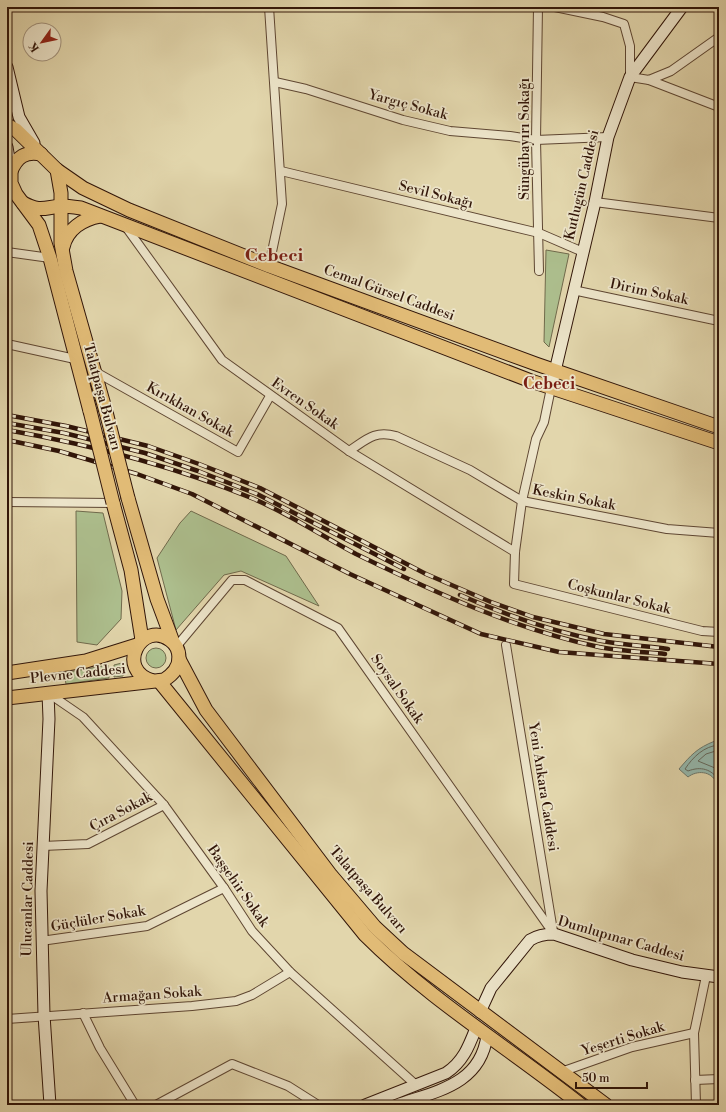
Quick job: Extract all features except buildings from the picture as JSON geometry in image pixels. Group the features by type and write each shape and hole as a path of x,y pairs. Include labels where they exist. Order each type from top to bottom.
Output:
{"main road":[{"name":"Kutlugün Caddesi","path":"551,388 595,202 608,137 630,77 682,7"},
{"path":"7,67 19,117 41,154"},
{"path":"7,125 16,130 57,170 61,206"},
{"path":"7,147 9,168"},
{"path":"9,168 24,154 41,154"},
{"name":"Talatpaşa Bulvarı","path":"9,168 11,183 39,225 50,258 131,570 140,643 134,652 135,666 144,677 156,681 365,935 396,965 476,1028 568,1100 581,1105"},
{"name":"Cemal Gürsel Caddesi","path":"57,170 83,188 110,202 269,266 555,370 719,427"},
{"path":"23,203 34,209 42,210 61,206 81,208 551,388 719,443"},
{"name":"Talatpaşa Bulvarı","path":"61,206 62,249 66,271 106,412 149,573 176,649 206,710 351,900 375,927 402,952 485,1016 606,1105"},
{"path":"62,249 68,234 73,229 86,219 100,216"},
{"path":"140,643 155,635 167,638 176,649 175,672 170,676 156,681"},
{"name":"Plevne Caddesi","path":"7,673 86,661 140,643"},
{"name":"Plevne Caddesi","path":"7,698 156,681"},
{"name":"Ulucanlar Caddesi","path":"48,693 49,719 43,846 41,941 50,1105"},
{"name":"Dumlupınar Caddesi","path":"485,1016 492,988 530,940 537,936 554,934 632,960 719,978"},
{"path":"365,1105 446,1073 454,1068 466,1052 476,1028 485,1016"},
{"path":"397,1105 449,1087 462,1080 476,1067 486,1048 487,1036 485,1016"}],"street":[{"path":"269,7 282,204 269,266"},
{"name":"Süngübayırı Sokağı","path":"538,7 536,140 539,271"},
{"path":"555,7 603,17 624,24 630,46 630,77 649,80 719,107"},
{"path":"649,80 671,71 719,37"},
{"name":"Yargıç Sokak","path":"275,82 306,89 403,120 450,131 510,136 536,140 608,137"},
{"name":"Sevil Sokağı","path":"281,171 539,233 583,252"},
{"path":"595,202 719,218"},
{"name":"Evren Sokak","path":"126,226 222,360 270,396 349,451 516,552"},
{"path":"7,252 50,258"},
{"name":"Dirim Sokak","path":"573,290 719,321"},
{"path":"7,344 75,359"},
{"name":"Kırıkhan Sokak","path":"94,371 238,452 270,396"},
{"path":"516,552 522,501 536,438 544,422 551,388"},
{"name":"Keskin Sokak","path":"349,451 376,434 386,433 396,436 470,470 522,501 667,529 719,534"},
{"path":"7,502 114,503"},
{"name":"Coşkunlar Sokak","path":"516,552 514,584 702,630 719,632"},
{"name":"Soysal Sokak","path":"176,649 232,580 246,580 338,628 554,934"},
{"name":"Yeni Ankara Caddesi","path":"506,646 554,934"},
{"name":"Başşehir Sokak","path":"48,693 83,717 164,804 224,888 252,931 290,972 416,1085"},
{"name":"Çıra Sokak","path":"43,846 88,844 164,804"},
{"name":"Güçlüler Sokak","path":"41,941 147,926 224,888"},
{"name":"Armağan Sokak","path":"7,1019 44,1015 192,1006 236,1001 252,995 290,972"},
{"path":"696,1105 694,1033 706,976"},
{"path":"83,1013 100,1048 135,1105"},
{"name":"Yeşerti Sokak","path":"561,1072 632,1047 694,1033"},
{"path":"156,1105 232,1064 288,1086 318,1105"},
{"path":"695,1080 719,1079"}],"green space":[{"path":"546,250 569,254 549,347 544,342"},
{"path":"76,511 103,513 122,591 121,619 97,645 77,642"},
{"path":"191,511 286,556 319,606 241,571 224,575 176,630 157,558 180,523"},
{"path":"152,648 160,648 166,654 166,662 160,668 152,668 146,662 146,654"},
{"path":"122,663 123,676 114,677 114,665"},
{"path":"108,665 109,678 66,684 64,673"}],"water":[{"path":"719,741 719,802 714,778 704,773 695,773 688,777 679,769 695,752 703,746"}],"railway":[{"path":"7,415 66,426 148,446 199,464 260,488 426,574 491,602 533,617 604,634 719,647"},
{"path":"7,423 64,433 145,453 198,471 257,494 404,569"},
{"path":"7,430 70,442 132,458 194,476 224,487 267,505 356,554 415,582 505,620 599,647 665,654"},
{"path":"7,440 59,451 137,474 192,494 350,574 481,634 559,652 719,664"},
{"path":"460,595 512,616 566,633 610,642 668,649"}],"district":[{"name":"Cebeci","path":"274,255"},
{"name":"Cebeci","path":"549,384"}]}
